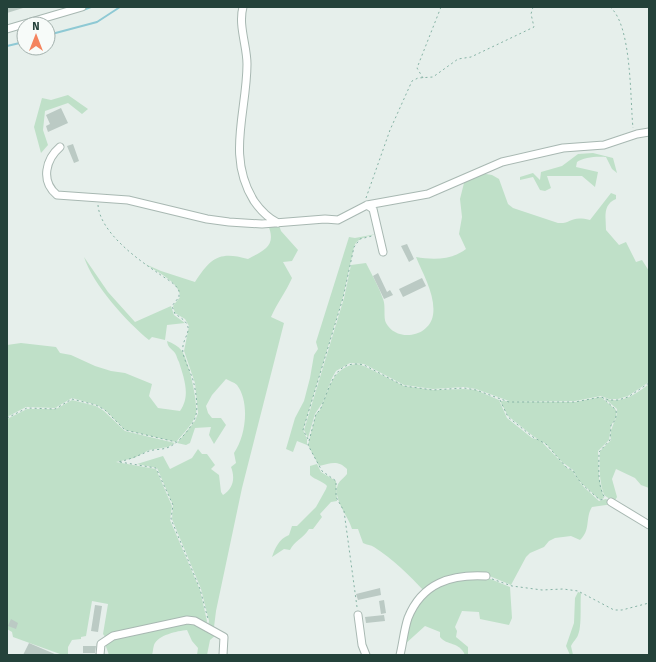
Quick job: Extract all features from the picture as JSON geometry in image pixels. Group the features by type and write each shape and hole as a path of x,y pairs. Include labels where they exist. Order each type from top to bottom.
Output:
{"street":[{"path":"7,29 82,7"},
{"path":"243,7 241,19 247,62 247,77 246,96 238,141 241,170 244,182 259,207 269,218 279,224"},
{"path":"60,146 51,154 48,164 48,183 51,190 57,195 128,200 207,219 242,223 279,224 325,219 338,220 367,205 428,194 502,162 563,148 604,145 634,135 649,132"},
{"path":"367,205 373,209 383,252"},
{"path":"608,500 649,525"},
{"path":"400,655 408,619 419,598 426,590 442,580 476,575 486,576"},
{"path":"358,615 362,645 366,655"},
{"path":"100,655 101,644 106,639 125,632 187,620 196,621 224,637 223,655"}],"path":[{"path":"423,78 417,68 440,7"},
{"path":"367,205 366,198 374,173 410,84 418,78 432,76 458,59 471,57 534,27 531,14 533,7"},
{"path":"610,7 616,12 626,40 634,135"},
{"path":"98,197 98,208 102,220 115,238 145,264 173,284 179,291 179,297 172,306 175,314 185,320 188,326 188,334 183,351 194,384 197,413 194,420 176,442 169,448 150,451 134,459 117,462 156,468 173,505 171,519 200,589 208,621 206,628"},
{"path":"308,440 303,430 343,298 354,247 356,242 379,234"},
{"path":"358,615 344,511 336,497 338,484 336,480 322,471 308,445 308,440 316,414 324,402 332,379 337,371 350,364 364,365 404,386 433,390 464,388 476,390 508,402 575,402 601,397 609,400 618,400 628,397 649,383"},
{"path":"601,397 616,410 617,414 615,422 611,425 610,440 599,452 599,475 603,495 608,500"},
{"path":"7,418 27,408 56,409 72,399 96,405 105,410 125,430 176,442"},
{"path":"500,400 508,417 533,437 546,444 567,468 573,470 577,480 586,489 600,500 608,500"},
{"path":"486,576 512,586 542,590 563,589 578,591 614,610 622,610 649,604"}],"green space":[{"path":"68,95 88,109 82,114 68,103 45,111 43,130 48,145 41,153 34,127 42,98 51,100"},
{"path":"593,153 613,158 617,173 612,169 606,157 591,157 580,160 577,162 576,167 598,172 595,187 582,176 547,176 551,188 545,191 540,190 533,177 520,180 520,177 533,173 540,180 541,172 562,166 578,154"},
{"path":"480,173 492,175 499,179 508,204 513,208 558,223 579,218 590,220 611,193 616,195 616,199 607,208 605,216 606,230 619,245 626,242 636,262 642,260 649,271 649,382 628,396 618,399 609,399 601,396 575,401 509,401 476,389 464,387 433,389 404,385 364,364 350,363 336,371 332,378 323,402 315,414 308,438 304,430 344,298 351,265 366,263 381,294 384,302 385,321 391,329 404,335 412,335 425,329 430,323 433,315 433,300 416,257 429,259 449,257 461,253 466,249 459,234 462,217 460,199 465,179"},
{"path":"268,225 279,225 281,231 298,250 292,261 283,262 292,278 271,317 284,323 242,488 216,611 214,627 218,631 208,626 209,621 201,589 172,519 173,505 157,468 137,464 163,456 170,469 192,458 198,449 202,454 207,454 215,465 211,469 219,475 221,492 223,495 227,492 233,482 231,467 236,463 234,453 244,428 244,400 237,385 226,379 212,395 206,406 208,413 212,418 221,418 226,425 214,444 209,435 211,427 195,428 190,443 186,445 177,443 195,421 198,413 195,383 184,351 189,326 185,319 175,313 173,306 180,297 176,287 167,278 145,264 195,282 206,267 217,258 230,256 248,259 264,250 270,243 271,238"},
{"path":"376,234 360,239 355,244 343,297 303,430 307,439 307,445 297,441 293,452 286,449 295,418 304,401 314,355 318,349 316,342 349,237 355,238"},
{"path":"84,257 108,292 135,322 171,306 174,315 185,323 167,325 165,340 152,337 149,340 121,313 103,291 88,268"},
{"path":"167,341 179,348 185,356 196,401 195,418 188,429 176,442 125,430 105,410 97,405 72,398 55,408 26,407 7,417 7,345 21,343 56,347 60,353 71,355 95,366 111,371 125,373 152,384 149,396 158,408 180,411 185,399 186,387 179,362 175,353 169,347"},
{"path":"357,364 404,386 433,390 476,390 499,400 507,418 532,438 540,440 567,468 573,471 581,484 599,501 606,499 613,504 592,507 586,532 580,540 571,536 555,538 549,541 544,547 530,553 526,557 511,585 487,575 473,574 424,591 407,573 388,557 373,546 363,543 358,529 352,529 337,495 338,484 347,474 347,469 341,464 337,463 319,466 308,445 316,414 320,410 332,381 342,370 348,366"},
{"path":"649,384 649,488 641,485 635,478 616,469 612,479 617,497 614,502 604,495 602,490 600,479 600,451 611,440 610,436 617,409 604,398 610,400 622,399 634,395"},
{"path":"601,397 616,410 616,412 614,422 611,425 609,440 598,451 599,478 604,498 600,500 578,480 573,470 562,462 546,444 533,436 508,416 500,401 575,402"},
{"path":"72,400 96,406 104,411 125,431 175,443 168,447 149,450 134,458 116,462 156,469 172,506 170,520 200,590 207,621 206,625 194,619 106,638 103,634 108,604 92,601 86,636 81,637 81,639 72,640 68,647 68,655 60,654 13,637 12,632 7,629 7,419 27,409 56,409"},
{"path":"317,464 321,472 336,481 337,501 331,502 320,514 322,517 313,529 309,529 290,550 284,549 272,557 280,541 289,535 292,526 297,526 316,507 326,489 327,486 325,484 310,475 310,466"},
{"path":"488,578 510,587 512,618 509,625 480,619 479,612 462,611 455,627 457,631 456,637 468,647 468,655 465,655 460,648 443,640 440,637 440,632 425,626 404,645 409,625 416,608 427,593 434,587 444,582 459,579"},
{"path":"578,592 581,593 580,626 577,636 571,646 573,655 570,655 566,646 574,623 575,598"},
{"path":"190,622 216,635 210,640 207,655 197,655 198,648 192,641 187,630 173,633 159,639 154,645 152,655 109,655 105,644 108,640"}],"building":[{"path":"7,7 22,7 23,8 7,13"},
{"path":"61,108 68,123 48,132 46,126 50,124 46,115"},
{"path":"73,144 79,161 74,163 67,146"},
{"path":"407,244 414,259 409,262 401,246"},
{"path":"378,273 387,292 390,290 393,295 384,299 373,276"},
{"path":"422,278 426,286 403,297 399,289"},
{"path":"380,588 381,595 358,600 356,594"},
{"path":"384,600 386,613 381,614 379,601"},
{"path":"95,605 102,606 98,632 91,631"},
{"path":"384,615 385,621 366,623 365,617"},
{"path":"11,619 18,623 16,629 8,626"},
{"path":"29,643 57,655 23,655"},
{"path":"83,646 96,646 95,653 83,653"}],"waterway":[{"path":"83,10 91,7"},
{"path":"56,33 97,22 120,7"},
{"path":"7,46 16,44"}]}
